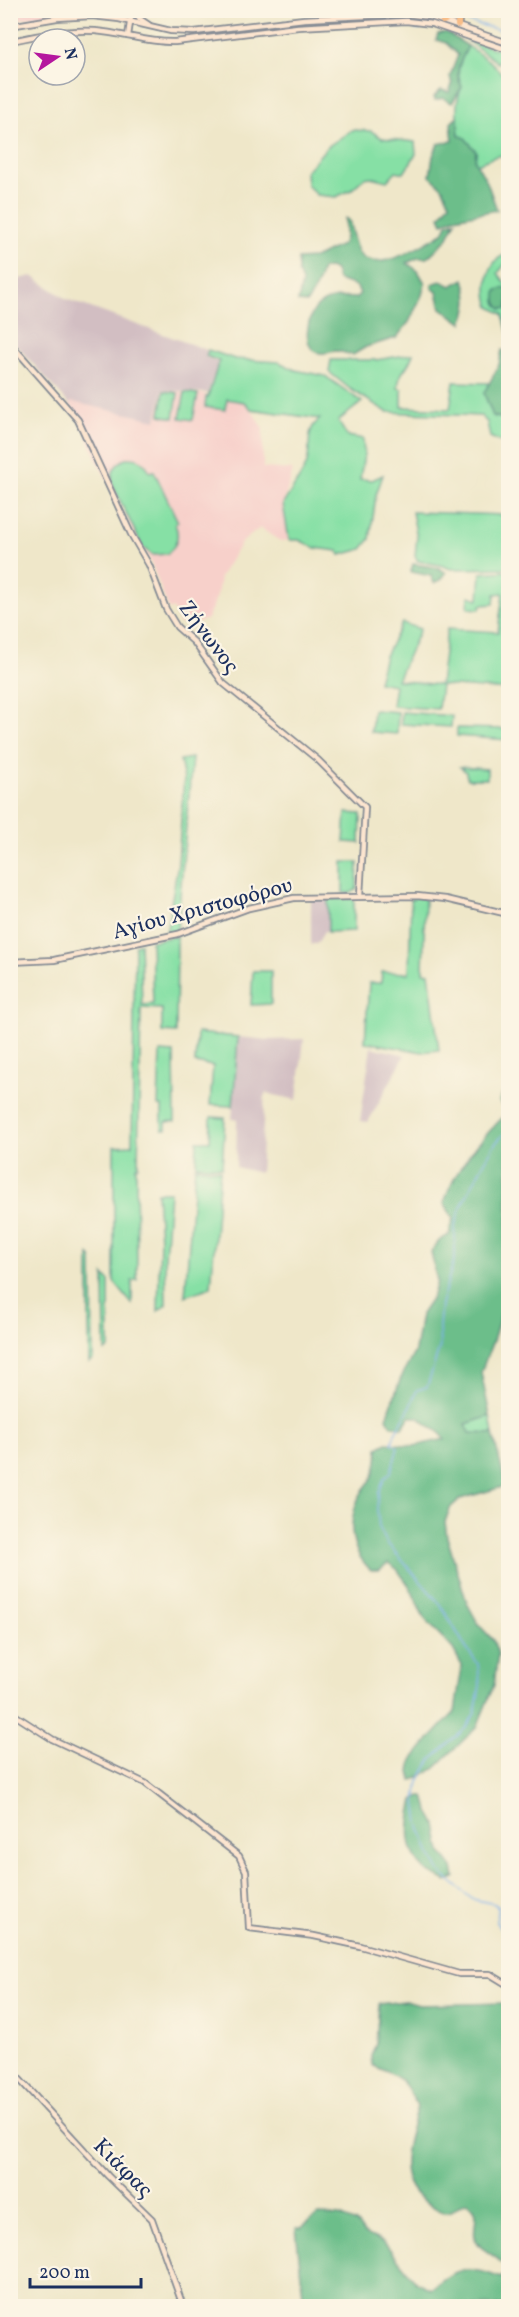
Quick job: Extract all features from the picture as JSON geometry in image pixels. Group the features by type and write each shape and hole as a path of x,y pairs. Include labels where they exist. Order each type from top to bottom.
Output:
{"highway":[{"path":"443,21 452,17 458,10"},
{"path":"458,10 458,25"}],"street":[{"path":"135,11 140,19 151,27"},
{"path":"128,36 135,11"},
{"path":"10,26 78,16 106,17 174,31 198,32 304,20 396,14 426,16 508,43"},
{"path":"10,41 79,31 98,31 175,42 298,27 397,21 425,23 508,50"},
{"path":"458,25 460,34"},
{"name":"Ζήνωνος","path":"10,343 78,420 131,534 148,565 166,609 177,627 194,642 223,683 333,773 365,807 360,896"},
{"name":"Αγίου Χριστοφόρου","path":"10,962 54,960 178,934 272,901 314,897 417,896 445,899 508,914"},
{"path":"10,1712 52,1739 145,1783 239,1856 246,1871 249,1928 314,1936 368,1947 459,1974 490,1974 508,1985"},
{"name":"Κιάφας","path":"10,2069 108,2176 152,2219 183,2307"}],"shaded area":[{"path":"11,10 70,10 70,11 11,21"},
{"path":"32,276 66,299 207,350 205,357 218,362 208,393 163,390 156,420 72,402 69,404 11,339 11,281"},
{"path":"163,390 205,394 208,397 244,402 263,429 263,468 293,470 283,504 289,540 280,541 260,528 241,543 220,577 217,596 207,619 197,623 180,624 173,608 169,610 150,560 133,535 122,506 98,463 83,426 69,404 72,401 156,419"},
{"path":"311,899 328,899 328,932 324,932 318,942 311,945"},
{"path":"238,1037 269,1040 304,1039 297,1100 265,1093 260,1173 236,1167 237,1120 232,1119"},
{"path":"371,1047 405,1055 368,1122 360,1121"}],"green space":[{"path":"446,32 468,46 458,71 462,87 452,103 443,98 435,100 434,97 441,90 449,92 452,85 450,76 458,55 446,43 436,40 438,34"},
{"path":"466,39 502,51 498,63"},
{"path":"468,46 492,63 508,80 508,154 477,164 476,151 465,138 459,135 457,117 458,99 462,87 459,71"},
{"path":"457,117 459,135 465,138 476,151 475,161 487,182 497,210 454,218 443,223 440,216 450,203 442,187 430,176 433,156 438,144 453,141 451,123"},
{"path":"352,130 371,131 382,138 415,142 416,154 404,173 396,171 387,181 371,177 364,178 351,190 336,197 317,195 307,185 306,171 327,147"},
{"path":"345,218 349,220 359,253 369,261 391,259 402,255 443,233 447,224 456,221 447,239 427,258 418,258 407,263 418,271 425,283 409,322 396,338 366,347 353,355 337,351 320,353 310,346 308,339 309,323 315,310 327,300 356,298 360,293 356,286 338,280 335,271 330,268 322,269 317,285 307,303 298,302 302,282 298,272 298,259 314,258 342,245 345,237"},
{"path":"508,254 508,265 506,263 498,273 508,285 508,291 505,288 508,334 503,314 490,307 487,284 495,262"},
{"path":"464,279 468,301 462,323 441,308 437,292 432,288 432,284 441,281 451,286"},
{"path":"505,288 508,291 508,308 502,309 497,303 496,295 497,290"},
{"path":"208,350 235,359 279,362 295,370 325,376 362,402 338,421 347,436 363,439 364,455 360,479 372,480 383,475 376,495 370,539 362,549 340,555 338,551 315,548 299,540 289,540 283,504 306,466 310,435 320,419 251,409 244,402 227,399 225,410 205,407 206,397 208,397 219,361 206,356"},
{"path":"502,350 508,352 508,420 493,416 484,393 499,365"},
{"path":"413,354 399,382 398,388 402,389 402,407 450,409 454,382 489,383 484,393 493,416 508,420 508,445 490,437 487,422 481,416 387,412 350,389 329,372 331,360 376,360"},
{"path":"164,391 178,393 174,418 160,415"},
{"path":"185,392 198,394 193,420 180,418"},
{"path":"128,458 138,459 150,472 154,471 178,522 175,524 177,540 167,554 153,555 143,548 114,488 112,478 114,470 119,463"},
{"path":"412,512 506,515 508,568 451,569 418,561 415,556 417,537"},
{"path":"413,564 439,568 446,573 441,580 434,583 431,576 411,572"},
{"path":"508,571 508,690 441,685 438,709 392,706 395,685 378,682 385,656 402,623 420,629 397,680 440,685 447,629 498,632 503,593 495,594 494,604 481,605 480,609 468,608 469,596 479,599 481,573"},
{"path":"373,710 398,712 397,734 371,732"},
{"path":"402,712 452,716 451,727 401,724"},
{"path":"457,728 508,729 508,740 457,736"},
{"path":"192,758 177,931 166,934 178,863 184,779 180,760"},
{"path":"460,767 487,769 487,779 467,779 466,772"},
{"path":"346,813 361,814 360,843 344,842"},
{"path":"343,862 358,862 357,889 351,893 343,893"},
{"path":"411,897 425,898 423,972 429,973 439,1050 422,1052 365,1042 369,983 381,983 382,972 409,973"},
{"path":"354,898 354,931 328,932 328,899"},
{"path":"177,936 176,1033 162,1032 162,1009 141,1008 138,1166 136,1166 137,1280 132,1281 132,1304 114,1282 114,1146 132,1145 135,945 140,943 142,1005 153,1004 151,941"},
{"path":"253,971 271,971 271,1004 251,1005"},
{"path":"197,1033 238,1037 233,1106 210,1105 213,1066 195,1063"},
{"path":"160,1052 174,1053 175,1121 166,1122 166,1129 162,1129 162,1106 158,1106"},
{"path":"508,1084 508,1112 499,1101"},
{"path":"508,1112 508,1288 494,1338 481,1372 490,1416 466,1424 470,1433 493,1434 506,1486 460,1499 450,1508 445,1522 447,1537 467,1603 479,1625 493,1640 498,1654 494,1685 477,1727 434,1769 412,1781 410,1772 412,1760 455,1712 462,1666 453,1649 424,1618 410,1587 397,1569 388,1563 379,1570 371,1570 363,1562 354,1543 352,1523 357,1502 374,1473 378,1448 387,1443 414,1446 445,1439 419,1417 410,1417 402,1428 391,1425 387,1418 400,1380 415,1351 421,1314 432,1298 437,1281 431,1252 439,1241 449,1235 453,1218 444,1203 449,1190 470,1154"},
{"path":"211,1117 225,1118 222,1167 196,1165 197,1141 210,1141"},
{"path":"195,1167 220,1170 211,1287 185,1296"},
{"path":"157,1192 170,1192 165,1257 166,1305 158,1311 160,1240"},
{"path":"89,1255 92,1259 93,1359 89,1362"},
{"path":"104,1275 109,1281 109,1348 105,1351"},
{"path":"490,1416 493,1434 470,1433 466,1424"},
{"path":"424,1796 428,1810 436,1824 441,1852 453,1868 455,1878 446,1881 429,1872 418,1862 414,1854 410,1836 410,1818 414,1800"},
{"path":"405,2001 419,2005 508,2003 508,2306 304,2306 296,2228 301,2228 318,2215 340,2216 356,2223 364,2233 385,2243 416,2282 431,2289 449,2275 464,2270 480,2271 501,2278 506,2272 499,2261 480,2247 477,2242 474,2232 476,2214 472,2206 467,2202 449,2212 442,2211 417,2195 409,2184 405,2160 417,2106 404,2083 372,2065 371,2056 376,2044 379,2004"}],"waterway":[{"path":"462,20 507,34"},
{"path":"416,30 424,28"},
{"path":"508,1129 495,1144 461,1207 455,1225 455,1257 441,1304 440,1346 427,1387 417,1390 395,1433 392,1443 398,1447 391,1472 384,1479 379,1492 377,1508 379,1527 387,1543 441,1605 478,1664 480,1685 475,1713 466,1728 432,1759 419,1781 416,1801 419,1824 429,1852 441,1873 472,1899 495,1904 498,1908 496,1922 508,1941"}]}
